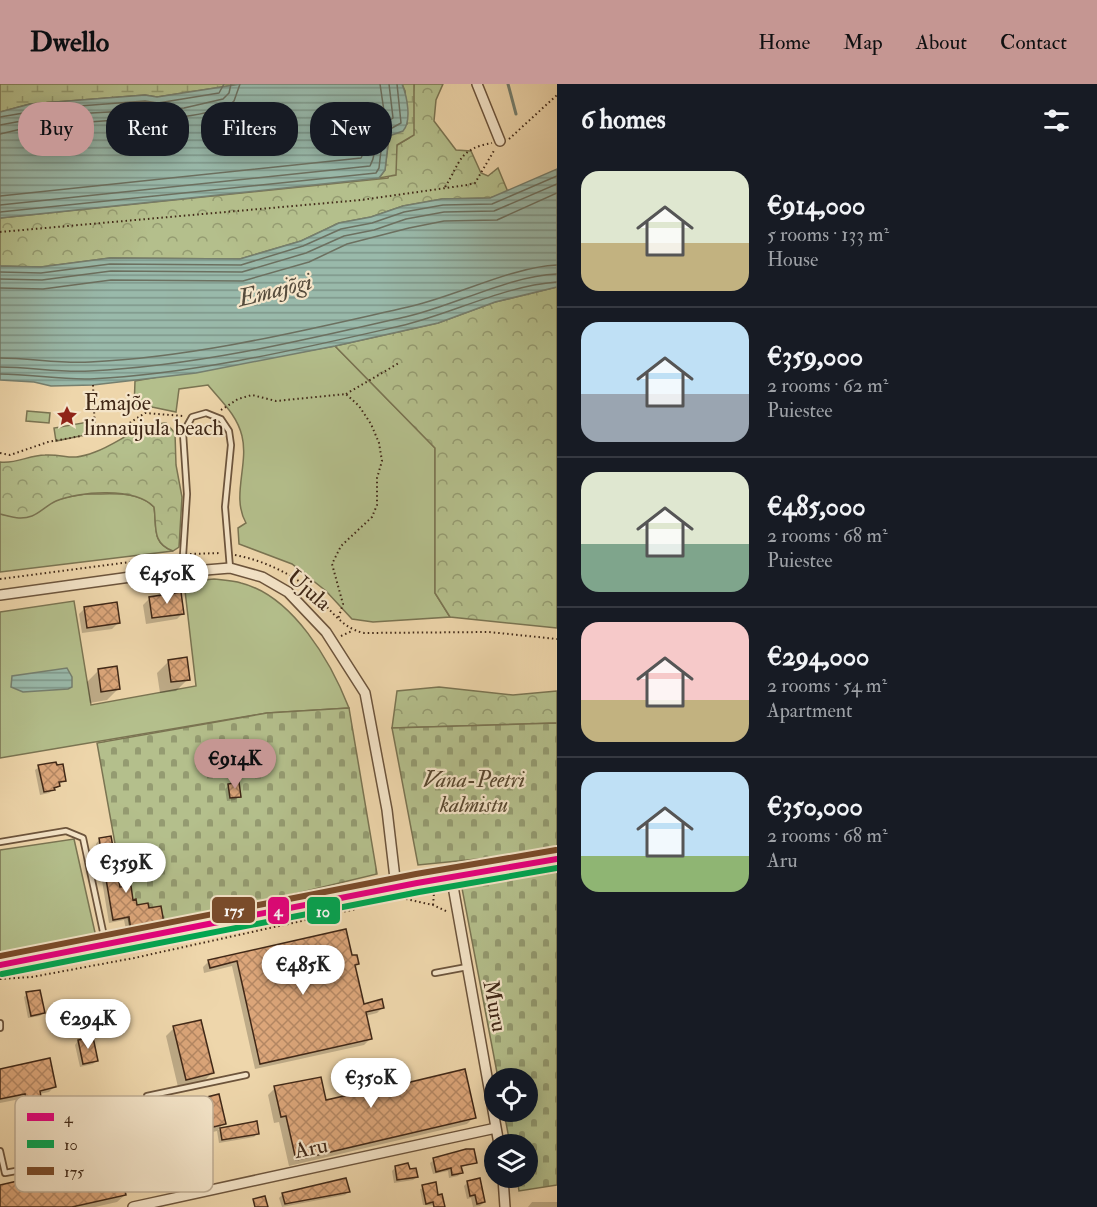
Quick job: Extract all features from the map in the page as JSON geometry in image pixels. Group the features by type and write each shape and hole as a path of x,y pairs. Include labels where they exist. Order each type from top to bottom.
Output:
{"highway":[{"path":"0,966 397,893 451,875 557,859"}],"street":[{"path":"477,84 500,141"},
{"name":"Ujula","path":"0,595 182,571 230,568 262,577 288,592 309,611 333,642 356,676 370,713 397,893"},
{"name":"Muru","path":"451,875 497,1134"},
{"name":"Aru","path":"133,1207 167,1203 496,1128"},
{"path":"504,1188 505,1207"}],"lane":[{"path":"182,571 181,555 187,494 183,433 192,417 198,414 214,414 226,425 231,445 225,507 230,568"},
{"path":"0,842 66,831 83,838 106,947"},
{"path":"435,973 467,967"},
{"path":"147,1096 246,1075"},
{"path":"0,1151 5,1173 15,1171"}],"path":[{"path":"0,232 361,200 467,185 475,183 500,141"},
{"path":"214,414 244,396 276,400 346,394 399,363"},
{"path":"93,385 95,433"},
{"path":"338,619 343,604 332,574 332,564 341,546 372,517 375,511 377,478 382,460 370,424 359,406 346,394"},
{"path":"0,453 10,455 48,442 120,429 145,412 192,417"},
{"path":"143,560 144,568"},
{"path":"78,569 80,578"},
{"path":"333,642 352,631"},
{"path":"433,905 436,885"},
{"path":"397,893 433,905 459,921"},
{"path":"0,979 32,977 134,958 357,908"}],"green space":[{"path":"0,84 241,84 157,97 145,95 56,102 18,102 18,107 0,112"},
{"path":"402,84 414,84 414,135 397,145 396,175 379,178 385,170 387,156 392,156 392,134 407,124 405,91"},
{"path":"414,84 443,84 436,100 434,121 456,150 471,151 481,173 488,176 498,168 508,192 490,198 442,199 403,206 371,217 339,223 301,241 240,259 110,258 41,267 0,266 0,218 388,178 397,145 409,138"},
{"path":"557,287 557,628 450,617 435,593 435,448 335,346 438,323 495,302"},
{"path":"335,346 435,448 435,593 450,617 373,622 352,619 326,591 292,564 239,544 238,528 246,523 240,502 244,447 242,436 232,415 208,385 179,389 176,412 152,407 134,410 135,381"},
{"path":"27,411 50,413 49,423 26,421"},
{"path":"88,422 90,434 56,441 54,428"},
{"path":"166,423 175,433 176,465 182,497 179,547 173,551 166,548 158,539 154,507 134,496 92,493 56,501 35,515 24,518 0,514 0,462 12,462 39,455 74,457 86,455 146,427"},
{"path":"85,494 131,495 147,501 154,507 158,539 166,548 173,551 0,572 0,514 27,516 57,500"},
{"path":"214,579 238,582 260,590 293,616 321,652 349,708 267,713 0,758 0,612 74,601 91,705 196,686 184,582"},
{"path":"439,687 513,695 557,691 557,723 392,728 397,691"},
{"path":"349,708 377,874 131,933 97,743 267,713"},
{"name":"Vana-Peetri kalmistu","path":"557,723 557,851 418,865 392,728"},
{"path":"74,839 96,937 0,956 0,850"},
{"path":"557,870 557,1185 538,1188 538,1134 508,1134 506,1122 538,1122 538,1068 496,1068 461,883"},
{"path":"519,1188 538,1188 519,1191"}],"water":[{"path":"241,84 402,84 408,115 403,131 392,135 392,102 310,102 310,156 387,156 385,170 379,178 0,218 0,112 18,107 18,156 94,156 94,102 56,102 145,95 157,97"},
{"name":"Emajõgi","path":"557,169 557,287 495,302 438,323 196,373 93,385 51,386 34,382 0,380 0,266 41,267 110,258 240,259 301,241 339,223 371,217 403,206 442,199 490,198"},
{"path":"67,668 72,677 72,687 68,689 23,692 11,687 12,676"}],"building":[{"path":"181,592 184,614 152,618 149,597"},
{"path":"117,602 120,623 87,628 84,607"},
{"path":"187,657 190,680 171,682 168,660"},
{"path":"117,666 120,689 101,692 98,669"},
{"path":"56,762 57,765 63,764 66,781 59,782 60,786 54,788 55,790 44,792 38,765"},
{"path":"239,782 241,797 230,798 228,784"},
{"path":"111,836 120,887 131,886 133,900 136,899 137,905 148,903 149,908 161,906 164,923 131,930 129,917 113,920 99,838"},
{"path":"346,929 352,955 357,955 359,964 355,965 364,1004 382,999 384,1008 366,1012 372,1039 260,1064 237,961 210,968 208,960"},
{"path":"40,990 45,1013 31,1016 26,992"},
{"path":"201,1020 214,1073 186,1080 173,1026"},
{"path":"93,1037 98,1061 83,1064 78,1040"},
{"path":"50,1058 56,1087 40,1091 41,1096 26,1096 25,1094 0,1099 0,1069"},
{"path":"396,1060 402,1084 465,1069 476,1118 296,1160 286,1116 281,1117 274,1086 321,1077 326,1100 357,1093 352,1070"},
{"path":"219,1094 226,1124 213,1127 213,1096 211,1096"},
{"path":"257,1121 259,1134 222,1140 220,1128"},
{"path":"474,1149 477,1163 461,1166 463,1173 452,1175 451,1168 436,1172 433,1158"},
{"path":"408,1163 410,1169 416,1168 418,1177 397,1180 395,1166"},
{"path":"346,1178 350,1192 285,1204 282,1193"},
{"path":"480,1178 485,1202 477,1204 475,1195 470,1196 467,1181"},
{"path":"15,1182 15,1192 125,1192 126,1195 72,1207 0,1207 0,1185"},
{"path":"436,1182 438,1195 442,1194 445,1207 434,1207 433,1202 426,1204 422,1185"},
{"path":"265,1196 268,1207 255,1207 253,1199"}],"waterway":[{"path":"508,84 516,114"}],"transit line":[{"name":"175","path":"0,956 416,874 556,850"},
{"name":"4","path":"0,965 417,883 557,859"},
{"name":"10","path":"2,974 419,892 557,868"}],"place":[{"name":"Emajõe linnaujula beach","path":"67,416"}]}
